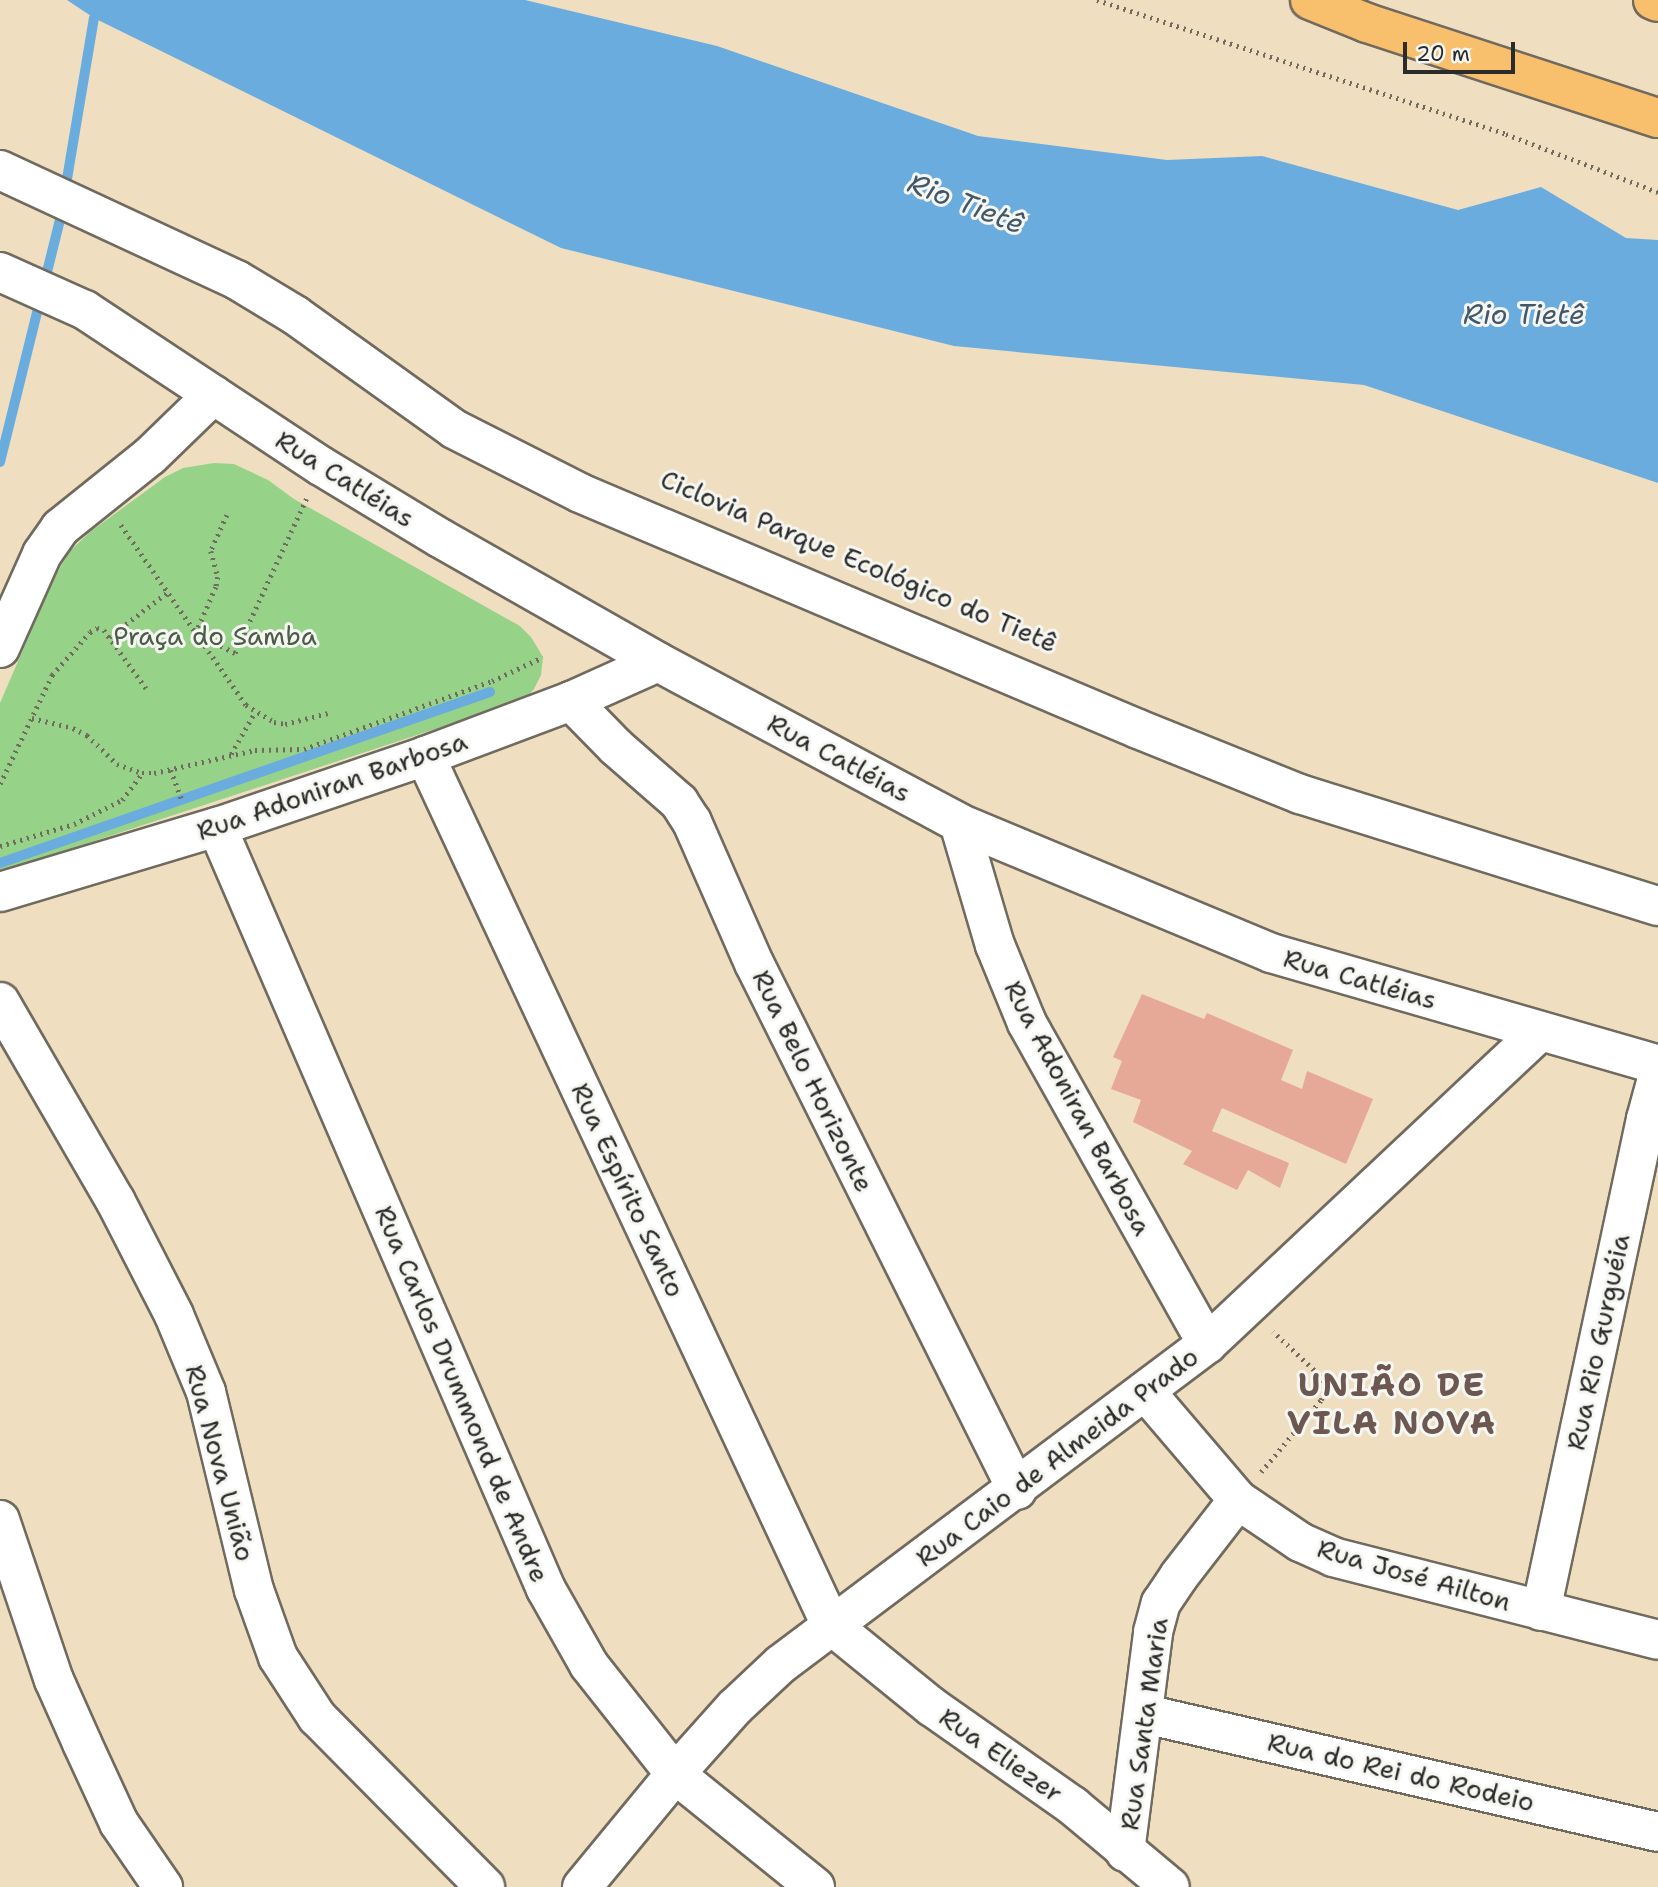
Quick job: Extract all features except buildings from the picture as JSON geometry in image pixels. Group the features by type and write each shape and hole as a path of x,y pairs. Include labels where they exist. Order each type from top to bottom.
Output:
{"highway":[{"path":"1310,0 1367,23 1658,118"}],"street":[{"path":"14,176 99,213 237,280 295,315 454,429 580,493 1125,724 1300,794 1658,906"},
{"name":"Rua Catléias","path":"5,274 85,310 321,466 658,662 959,822 1271,953 1658,1065"},
{"path":"0,648 50,539 71,517 150,456 213,395"},
{"name":"Rua Adoniran Barbosa","path":"0,892 217,827 425,756 571,701 658,662"},
{"name":"Rua Belo Horizonte","path":"571,701 616,747 679,802 692,822 754,963 1017,1490"},
{"name":"Rua Espírito Santo","path":"425,756 831,1625"},
{"name":"Rua Adoniran Barbosa","path":"959,822 995,945 1027,1024 1207,1344"},
{"name":"Rua Carlos Drummond de Andre","path":"217,827 546,1590 589,1665 675,1774 815,1887"},
{"name":"Rua Nova União","path":"0,1002 116,1200 174,1315 206,1392 254,1590 278,1657 317,1717 485,1887"},
{"name":"Rua Caio de Almeida Prado","path":"582,1887 675,1774 735,1707 781,1664 1017,1490 1207,1344 1539,1032"},
{"name":"Rua Rio Gurguéia","path":"1542,1611 1646,1119 1658,1074"},
{"name":"Rua José Ailton","path":"1145,1391 1238,1500 1300,1542 1333,1557 1658,1640"},
{"name":"Rua Santa Maria","path":"1125,1852 1153,1632 1161,1603 1238,1500"},
{"path":"0,1520 54,1680 119,1823 163,1887"},
{"name":"Rua Eliezer","path":"831,1625 933,1707 1073,1806 1170,1887"},
{"name":"Rua do Rei do Rodeio","path":"1144,1714 1658,1832"}],"path":[{"path":"1097,0 1493,130 1658,192"},
{"path":"196,633 234,653 321,466"},
{"path":"100,496 246,705 285,724 328,713"},
{"path":"196,633 216,587 218,577 211,551 227,515"},
{"path":"109,637 168,592"},
{"path":"0,784 52,675 90,632 97,628 109,637 146,688"},
{"path":"32,718 73,728 87,735 117,764 142,773 171,770 255,750 304,749 492,681 543,657"},
{"path":"231,755 256,712"},
{"path":"171,770 178,792"},
{"path":"0,846 74,824 122,800 142,773"},
{"path":"1238,1500 1321,1400 1325,1389 1319,1375 1247,1307"}],"green space":[{"name":"Praça do Samba","path":"214,463 234,464 268,480 294,499 520,626 531,637 543,657 541,675 534,689 524,700 0,872 0,703 54,578 70,551 90,532 165,477 183,468"}],"water":[{"name":"Rio Tietê","path":"67,0 525,0 717,46 978,136 1167,160 1262,156 1458,210 1541,187 1626,238 1658,240 1658,483 1364,385 954,346 561,248 94,18"}],"waterway":[{"path":"65,191 94,18"},
{"path":"0,462 63,207"},
{"path":"0,863 490,692"}],"district":[{"name":"UNIÃO DE VILA NOVA","path":"1392,1404"}]}
